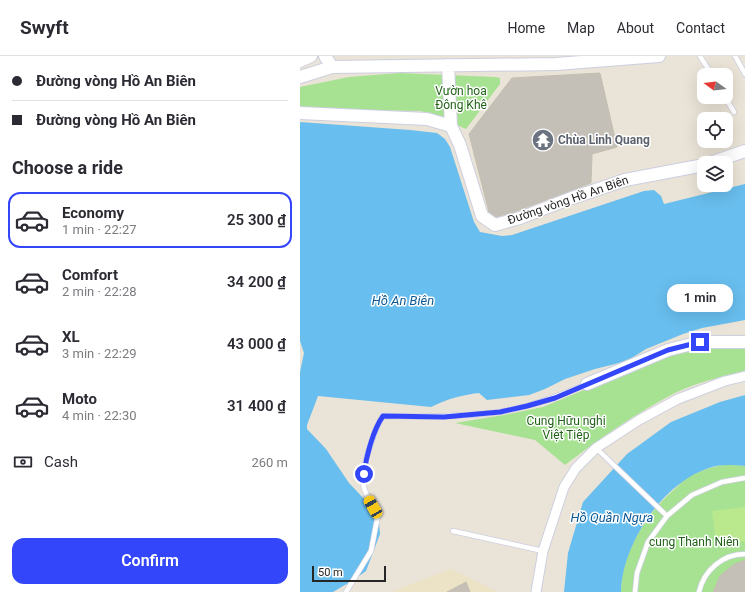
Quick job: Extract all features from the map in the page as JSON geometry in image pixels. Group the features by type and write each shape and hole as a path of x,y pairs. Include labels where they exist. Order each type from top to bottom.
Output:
{"street":[{"path":"300,61 311,56"},
{"path":"325,56 332,67"},
{"path":"300,77 332,67 448,65 539,60 593,62 658,56"},
{"name":"Đường vòng Hồ An Biên","path":"448,65 451,126 460,145 482,216 494,225 520,218 569,198 625,180 697,166"},
{"path":"300,114 427,119 451,126"},
{"path":"730,156 745,151"},
{"path":"587,384 668,350 700,342 745,342"},
{"path":"536,592 543,552 564,487 576,468 596,448 639,420 678,399 725,381 745,376"}],"lane":[{"path":"700,56 708,68"},
{"path":"734,56 745,74"},
{"path":"729,104 734,112"},
{"path":"346,592 371,551 378,515 368,498 362,483 365,465 378,423 383,416 444,417 500,412 555,398 587,384"},
{"path":"596,448 668,516"},
{"path":"635,592 637,573 648,542 668,516 692,495 722,482 745,478"},
{"path":"453,531 543,552"},
{"path":"699,592 701,582 715,564 735,554 745,554"}],"shaded area":[{"path":"451,569 498,592 391,592"}],"green space":[{"name":"Vườn hoa Đông Khê","path":"399,73 495,77 500,78 500,84 466,129 459,126 453,119 420,111 300,109 300,87 349,77"},
{"name":"Cung Hữu nghị Việt Tiệp","path":"700,342 745,344 745,371 700,383 675,393 618,426 565,465 535,440 455,423 543,407"},
{"name":"cung Thanh Niên","path":"727,464 745,466 745,592 621,592 622,577 631,547 646,520 666,497 683,481 703,471"},
{"path":"745,507 745,541 716,545 712,511"}],"water":[{"name":"Hồ An Biên","path":"300,122 437,133 445,139 450,147 474,222 480,232 502,236 512,235 644,191 654,190 661,196 664,204 713,192 733,192 733,187 745,184 745,320 702,328 683,334 646,349 627,361 595,369 565,379 529,395 487,400 479,393 455,398 431,407 318,396 307,425 307,429 326,449 349,483 369,504 379,522 380,534 366,571 333,592 300,592 300,372 304,353 300,341"},
{"name":"Hồ Quần Ngựa","path":"745,395 745,466 722,465 709,468 692,476 676,487 661,501 637,536 623,574 621,592 564,592 568,553 583,502 627,454 671,422 720,402"}],"building":[{"name":"Chùa Linh Quang","path":"600,73 617,147 592,154 591,183 514,212 496,217 489,212 469,134 512,78"},
{"path":"745,560 745,592 713,592 720,576 733,565"},
{"path":"466,582 470,592 447,592"}],"place":[{"name":"Chùa Linh Quang","path":"543,140"}],"route":[{"path":"364,474 365,465 378,423 383,416 444,417 500,412 527,406 555,398 668,350 700,342"}]}
